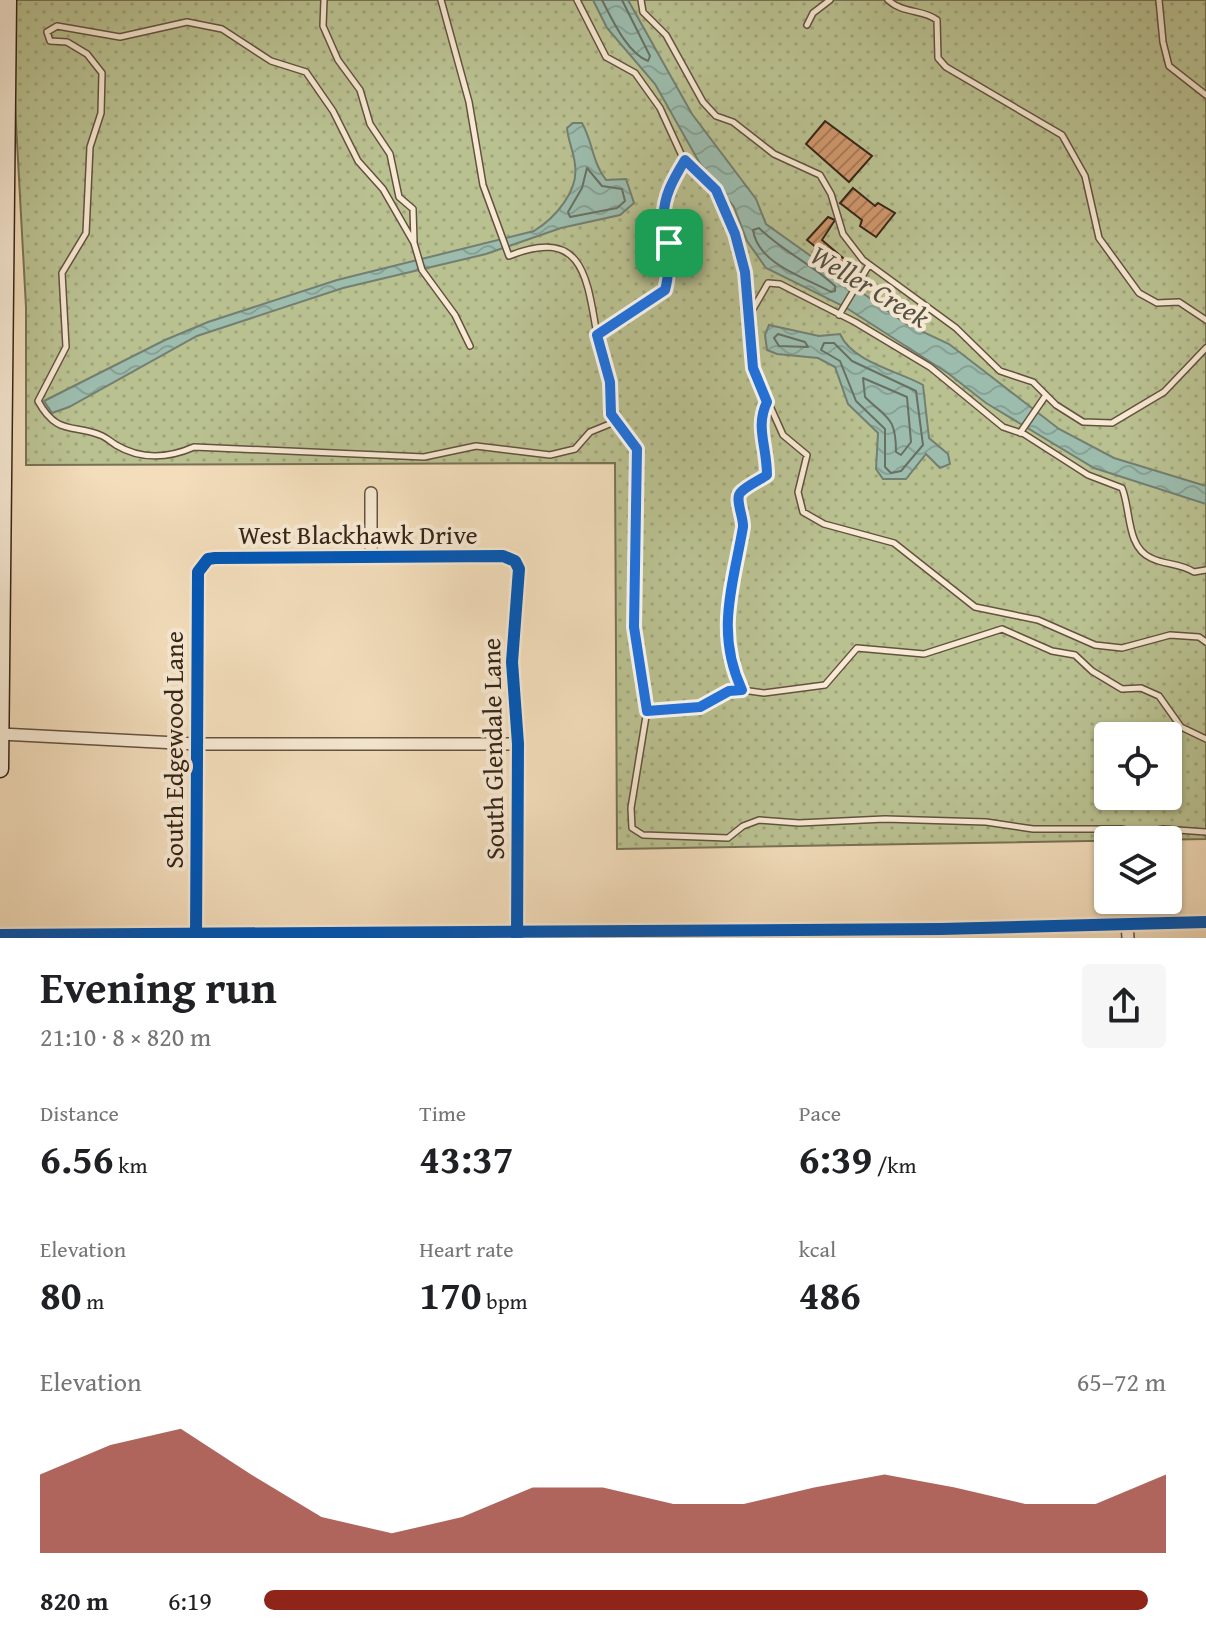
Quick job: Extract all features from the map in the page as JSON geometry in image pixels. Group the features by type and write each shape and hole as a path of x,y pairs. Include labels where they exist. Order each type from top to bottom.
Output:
{"main road":[{"path":"0,769 8,0"}],"street":[{"path":"371,493 371,556"},
{"name":"West Blackhawk Drive","path":"203,564 215,558 371,556 503,556 515,561"},
{"name":"South Glendale Lane","path":"515,561 519,569 512,650 518,744 517,934"},
{"name":"South Edgewood Lane","path":"196,935 198,572 203,564"},
{"path":"1,734 196,744 518,744"},
{"path":"0,935 941,933 1206,922"},
{"path":"1127,923 1128,938"}],"lane":[{"path":"324,0 323,26 338,60 360,90 370,124 390,154 399,197 413,209 414,243"},
{"path":"441,0 469,102 483,185 509,256 536,245 556,248 577,259 589,287 597,335 610,382 611,414 637,449 634,627 647,711 631,808 632,828 643,835 728,838 743,826 759,820 817,823 885,819 986,822 1033,829 1121,829 1142,833 1182,829 1206,832"},
{"path":"577,0 606,57 635,73 660,108 685,160 716,190 735,234 745,272 753,368 783,435 807,455 798,492 803,512 824,524 894,543 975,607 1038,620 1095,645 1122,648 1170,635 1199,637 1206,642"},
{"path":"641,0 643,12 666,35 703,102 716,116 733,122 774,154 820,175 831,194 843,234 869,265 956,328 1000,371 1033,382 1083,422 1112,423 1164,392 1206,348"},
{"path":"807,25 813,13 830,0"},
{"path":"888,0 904,10 929,14 937,20 938,58 946,67 1062,135 1085,176 1099,238 1139,293 1157,303 1179,302 1206,320"},
{"path":"1159,0 1169,66 1206,95"},
{"path":"470,346 455,315 422,270 414,243 383,189 358,161 333,111 306,72 271,61 222,29 187,22 120,37 57,26 47,32 50,41 67,42 87,54 102,73 101,113 90,147 86,233 62,273 66,347 38,401 45,413 71,431 99,434 118,447 143,455 172,456 194,447 424,457 476,446 550,455 575,449 590,432 617,421"},
{"path":"597,335 665,290 669,243 663,218 670,184 685,160"},
{"path":"839,315 869,265"},
{"path":"861,280 878,273"},
{"path":"749,317 768,283 780,284 839,315 930,367 1003,427 1021,431 1088,475 1122,488 1136,543 1148,558 1183,565 1194,572 1206,570"},
{"path":"1021,431 1046,395"},
{"path":"742,690 727,650 728,590 743,526 739,497 741,492 767,475 767,449 759,419 767,402"},
{"path":"647,711 700,707 729,691 764,693 825,685 857,648 924,654 1002,629 1052,651 1075,655 1122,689 1141,688 1159,696 1181,727 1206,739"}],"green space":[{"path":"15,0 1206,0 1206,839 1182,839 1182,826 1094,826 1094,841 617,849 615,463 26,465 26,307 11,31"}],"water":[{"path":"593,0 628,0 692,114 756,199 766,224 906,324 949,344 1059,429 1114,458 1206,486 1206,504 1094,468 986,403 949,374 845,307 766,268 747,241 734,207 699,162 655,84 607,28"},
{"path":"573,123 582,123 606,180 626,179 634,203 620,215 561,228 486,254 343,288 197,336 69,407 52,413 44,401 165,340 208,322 337,280 534,231 564,203 573,184 575,165 567,128"},
{"path":"769,325 819,336 840,334 846,344 865,359 923,385 929,438 948,454 950,464 940,468 926,454 906,479 883,479 876,469 878,433 848,404 835,367 818,358 777,354 767,350 765,335"}],"building":[{"path":"825,121 872,156 849,182 806,144"},
{"path":"853,188 875,206 878,203 895,213 876,237 860,226 862,220 840,203"},
{"path":"828,217 835,220 822,240 850,264 845,271 807,240"}],"cycle path":[{"path":"196,938 198,572 208,559 503,556 515,561 519,569 512,662 518,744 517,938"},
{"path":"0,935 941,929 1206,922"}],"route":[{"path":"685,160 716,190 735,234 745,272 753,368 767,402 759,419 767,449 767,475 741,492 739,497 743,526 728,590 727,650 742,690 729,691 700,707 657,712 647,711 634,627 637,449 611,414 610,382 597,335 665,290 669,277 669,243 663,218 670,184 685,160"}],"water label":[{"name":"Weller Creek","path":"870,286"}]}
